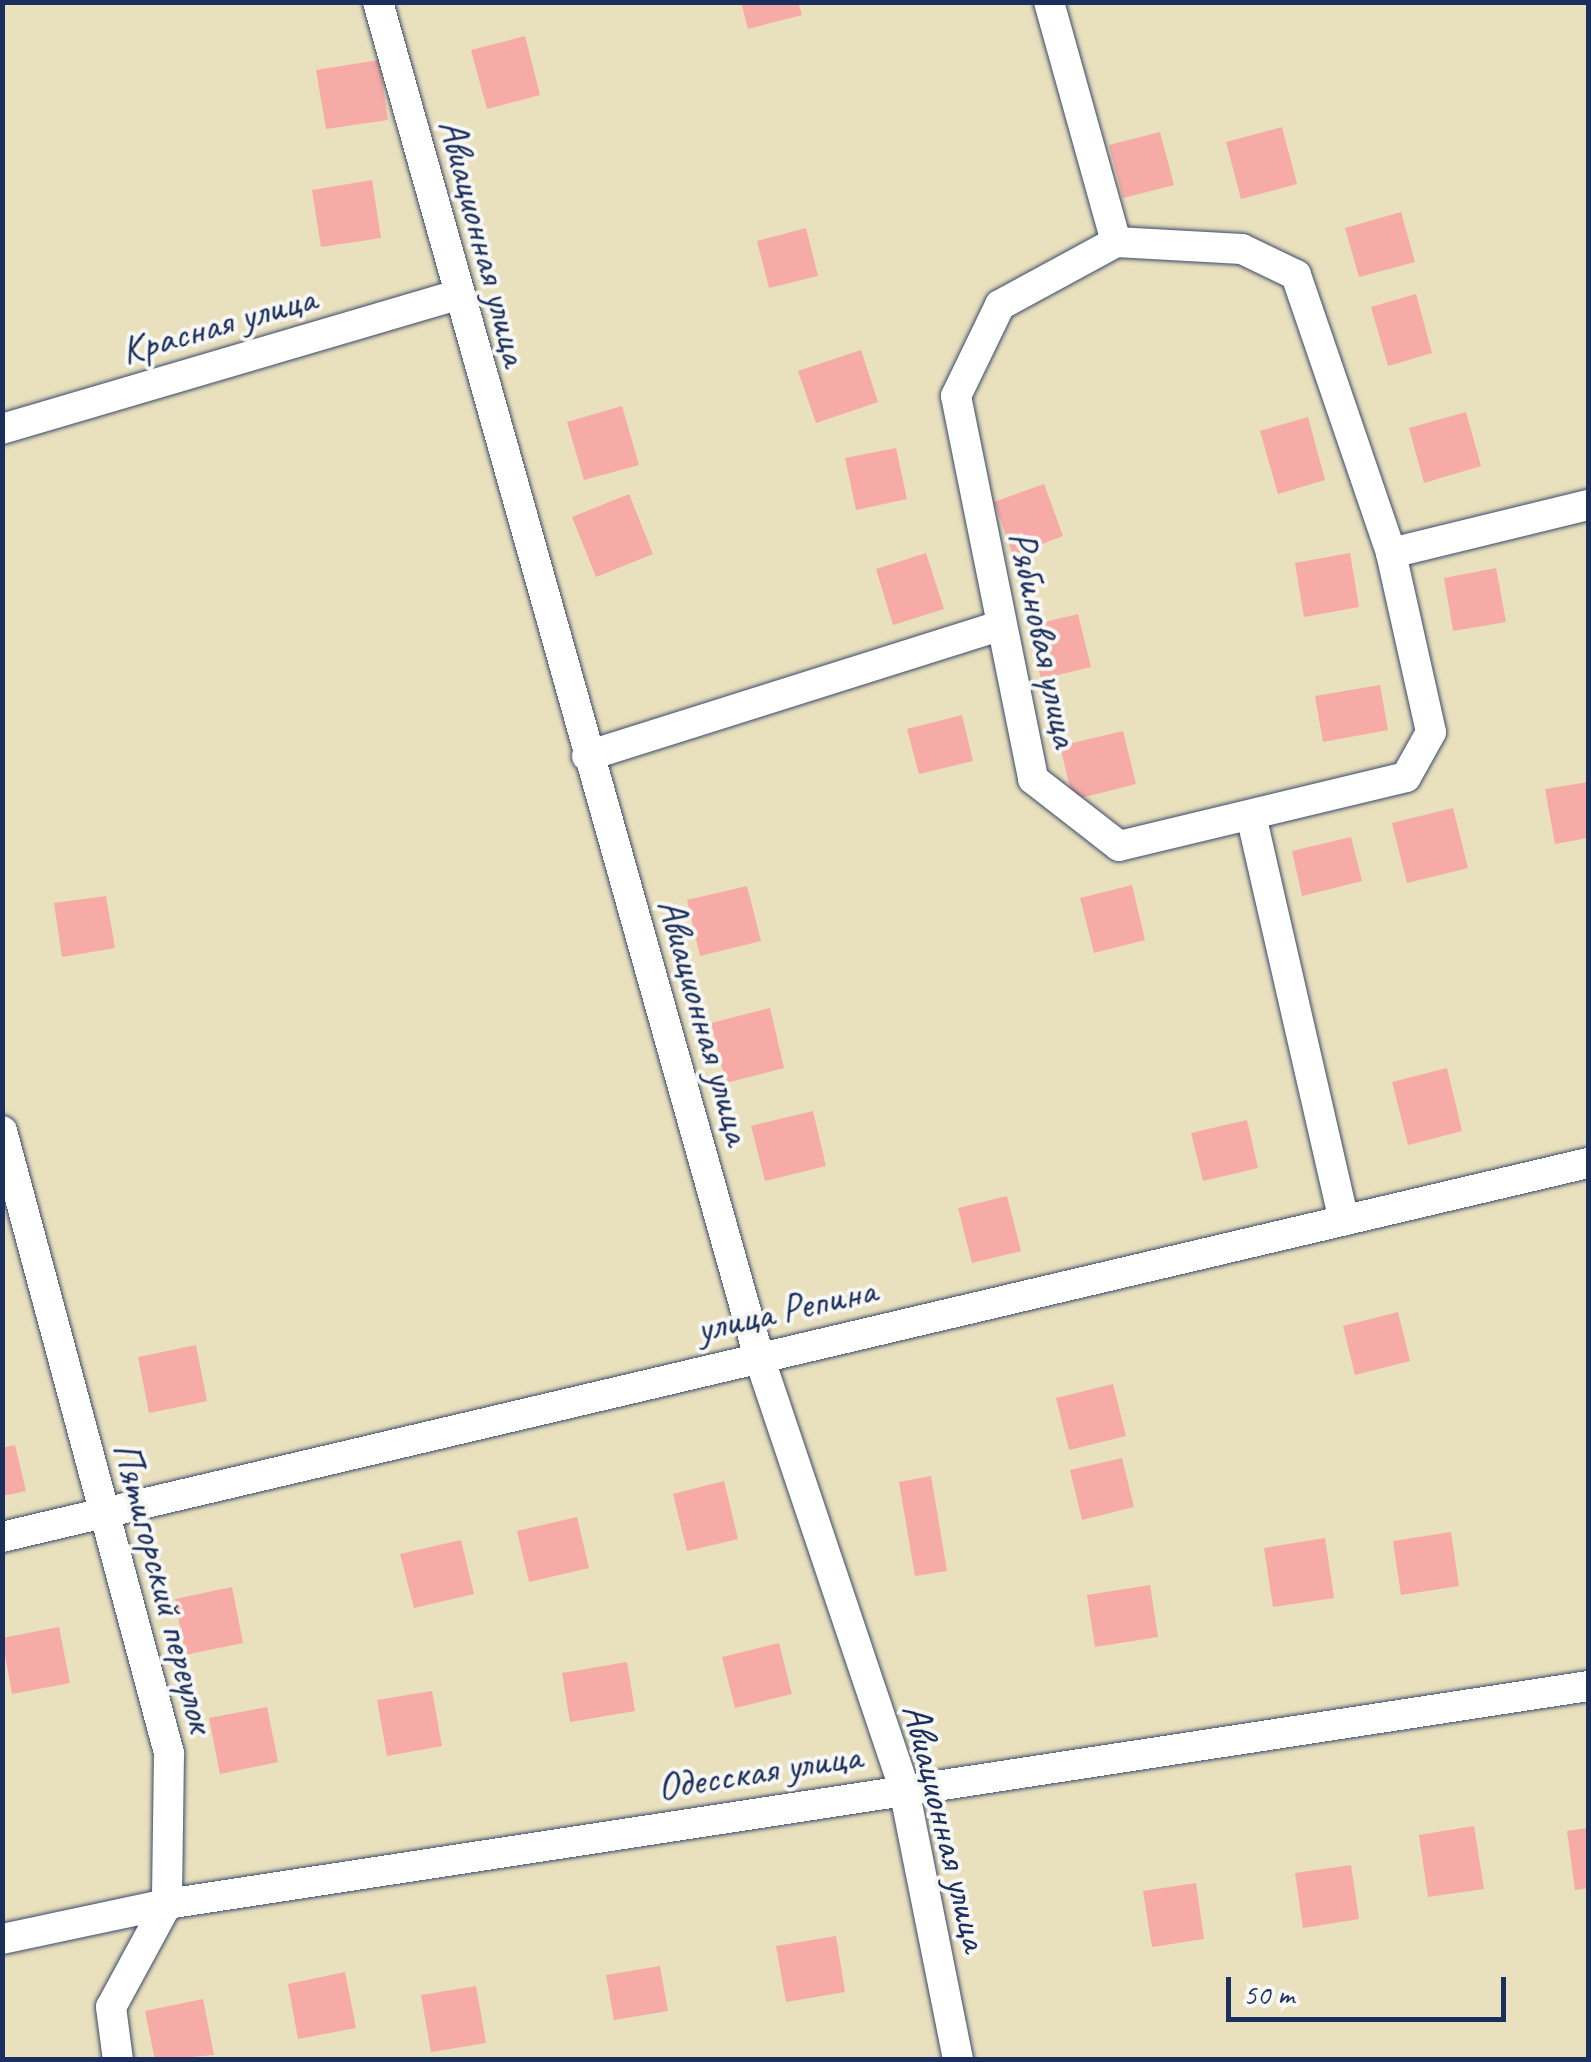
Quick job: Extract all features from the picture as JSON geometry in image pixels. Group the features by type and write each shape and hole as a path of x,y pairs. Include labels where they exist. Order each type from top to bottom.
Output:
{"street":[{"name":"Авиационная улица","path":"378,2 456,295 759,1356 904,1789 958,2060"},
{"path":"1048,2 1116,242"},
{"name":"Рябиновая улица","path":"1116,242 1242,248 1296,275 1391,553 1430,732 1406,777 1119,846 1032,779 956,396 1000,306 1116,242"},
{"name":"Красная улица","path":"2,429 456,295"},
{"path":"1391,553 1588,505"},
{"path":"587,756 1000,626"},
{"path":"1251,815 1344,1220"},
{"name":"Пятигорский переулок","path":"2,1131 168,1753 167,1904 111,2007 118,2060"},
{"name":"улица Репина","path":"2,1537 1588,1164"},
{"name":"Одесская улица","path":"2,1938 167,1904 1588,1686"}],"building":[{"path":"741,2 798,2 802,15 748,29"},
{"path":"525,36 540,95 487,109 471,50"},
{"path":"379,60 388,120 326,129 316,70"},
{"path":"1282,127 1297,184 1241,199 1226,142"},
{"path":"1160,132 1174,185 1123,198 1109,145"},
{"path":"372,180 381,238 321,247 312,190"},
{"path":"1401,212 1415,262 1359,277 1345,228"},
{"path":"806,228 818,276 769,288 757,241"},
{"path":"1416,294 1432,353 1388,366 1371,307"},
{"path":"861,350 878,402 816,423 798,371"},
{"path":"622,406 639,465 584,480 567,422"},
{"path":"1466,412 1481,466 1424,483 1409,428"},
{"path":"1308,417 1325,480 1278,494 1260,431"},
{"path":"896,448 907,499 856,510 845,458"},
{"path":"1044,484 1063,536 1013,555 994,502"},
{"path":"629,494 653,554 596,577 572,517"},
{"path":"926,553 944,609 893,625 876,569"},
{"path":"1350,553 1359,607 1304,617 1295,563"},
{"path":"1496,568 1506,622 1453,631 1444,578"},
{"path":"1078,614 1091,667 1041,679 1028,626"},
{"path":"1380,685 1388,730 1323,742 1315,696"},
{"path":"962,715 973,761 919,774 907,729"},
{"path":"1123,731 1136,784 1073,800 1060,746"},
{"path":"1588,782 1588,838 1555,844 1545,789"},
{"path":"1453,808 1468,868 1407,883 1392,823"},
{"path":"1351,837 1362,881 1302,896 1292,851"},
{"path":"1132,885 1145,940 1094,953 1080,898"},
{"path":"747,886 761,941 700,956 687,900"},
{"path":"106,896 115,948 62,957 54,903"},
{"path":"770,1008 784,1068 726,1083 711,1023"},
{"path":"1447,1068 1462,1131 1408,1145 1392,1082"},
{"path":"813,1111 826,1166 765,1181 751,1126"},
{"path":"1247,1120 1258,1168 1203,1181 1191,1133"},
{"path":"1007,1196 1021,1251 972,1263 958,1208"},
{"path":"1398,1312 1410,1361 1355,1375 1343,1326"},
{"path":"196,1345 207,1401 149,1413 138,1357"},
{"path":"1113,1384 1126,1436 1069,1450 1056,1398"},
{"path":"15,1445 26,1491 2,1496 2,1448"},
{"path":"1122,1458 1134,1507 1082,1520 1070,1470"},
{"path":"931,1476 947,1571 915,1576 899,1482"},
{"path":"724,1481 738,1539 687,1551 673,1494"},
{"path":"577,1517 589,1568 529,1582 517,1531"},
{"path":"1451,1532 1459,1586 1401,1595 1393,1541"},
{"path":"1325,1538 1334,1598 1273,1607 1264,1548"},
{"path":"461,1540 474,1594 414,1608 400,1554"},
{"path":"1150,1585 1158,1637 1095,1647 1087,1595"},
{"path":"232,1587 243,1643 185,1655 175,1599"},
{"path":"59,1627 70,1683 12,1694 2,1638"},
{"path":"779,1643 792,1694 735,1708 722,1657"},
{"path":"627,1662 635,1711 570,1722 562,1673"},
{"path":"432,1691 442,1746 387,1756 377,1700"},
{"path":"267,1707 278,1762 220,1774 209,1718"},
{"path":"1474,1826 1484,1889 1428,1897 1419,1835"},
{"path":"1588,1828 1588,1888 1575,1890 1567,1831"},
{"path":"1351,1865 1359,1919 1303,1928 1295,1873"},
{"path":"1196,1883 1204,1939 1152,1947 1143,1891"},
{"path":"836,1936 845,1992 786,2002 776,1946"},
{"path":"660,1966 668,2011 614,2020 606,1975"},
{"path":"345,1972 356,2028 298,2039 288,1984"},
{"path":"476,1986 486,2043 431,2052 421,1995"},
{"path":"203,1999 214,2055 155,2060 145,2011"}]}
